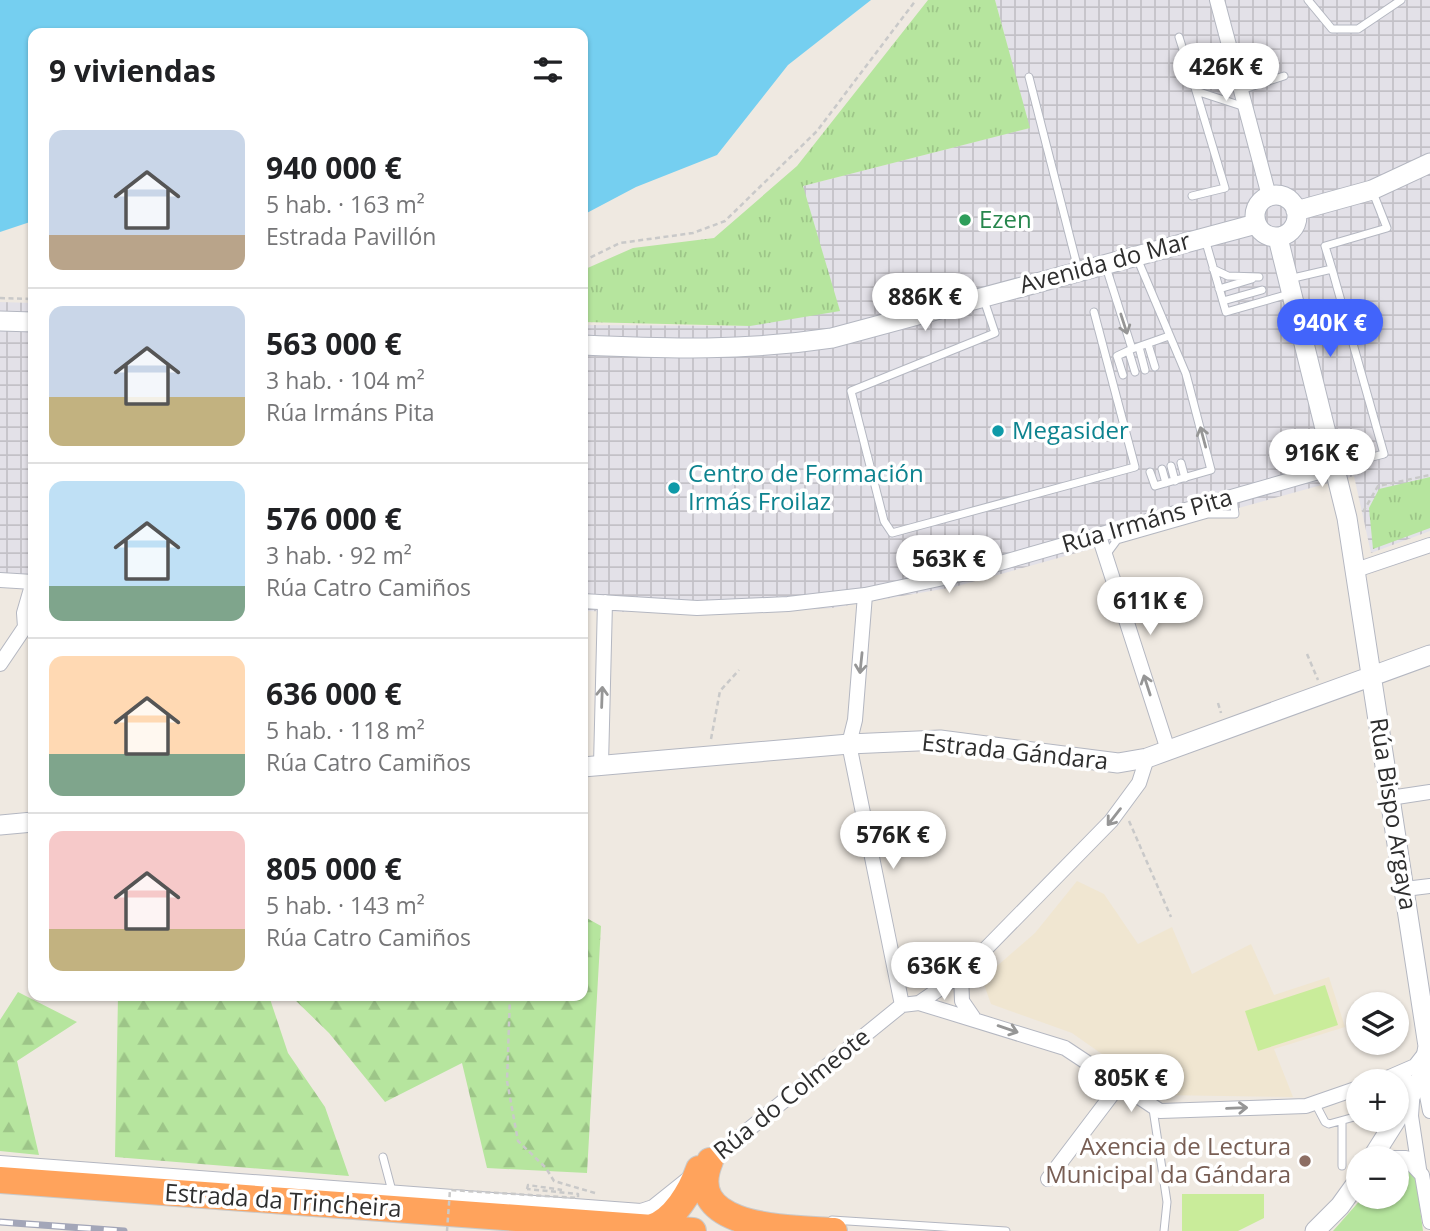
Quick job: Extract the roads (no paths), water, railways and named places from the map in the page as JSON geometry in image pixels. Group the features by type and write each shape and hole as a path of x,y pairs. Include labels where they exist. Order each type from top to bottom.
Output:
{"highway":[{"path":"705,1165 707,1190 712,1201 729,1214 751,1224 827,1225"},
{"path":"650,1228 662,1223 673,1211 705,1165"},
{"name":"Estrada da Trincheira","path":"0,1180 693,1231"},
{"name":"Estrada da Trincheira","path":"0,1195 499,1231"}],"street":[{"path":"1217,0 1269,196"},
{"path":"1296,211 1372,190 1430,163"},
{"path":"1269,196 1287,199 1296,211 1291,231 1278,238 1265,235 1256,224 1257,206 1269,196"},
{"name":"Avenida do Mar","path":"588,345 704,351 773,347 832,338 1135,254 1256,224"},
{"name":"Rúa Bispo Argaya","path":"1278,238 1336,467 1356,570 1405,889 1429,1048 1418,1083 1409,1098"},
{"path":"0,321 28,322"},
{"name":"Rúa Irmáns Pita","path":"588,601 697,608 788,604 865,595 962,574 1336,467"},
{"path":"1099,536 1168,750"},
{"path":"1356,570 1430,545"},
{"path":"0,580 28,582"},
{"path":"865,595 855,720 849,744 902,1005 919,1003 972,1017 1065,1048 1153,1109 1293,1107 1346,1092"},
{"path":"0,664 25,626 24,613 28,599"},
{"path":"592,766 605,602"},
{"name":"Estrada Gándara","path":"592,766 849,744 940,740 1118,763 1147,758 1430,655"},
{"path":"919,1003 961,974 1111,821 1139,783 1147,758"},
{"path":"1390,798 1430,792"},
{"path":"0,825 28,822"},
{"path":"1405,889 1430,886"},
{"path":"961,974 962,1001 972,1017"},
{"name":"Rúa do Colmeote","path":"0,1163 647,1209 902,1005"},
{"path":"1406,1069 1419,1063 1429,1048"},
{"path":"1409,1083 1418,1083"},
{"path":"1418,1083 1430,1111"},
{"path":"1418,1083 1411,1116 1430,1222"},
{"path":"1048,1179 1120,1084"},
{"path":"1409,1161 1419,1169"},
{"path":"1315,1231 1346,1198"}],"lane":[{"path":"1307,0 1332,29 1358,29 1401,0"},
{"path":"1179,37 1225,188 1192,196"},
{"path":"1241,90 1284,75"},
{"path":"1029,77 1078,270"},
{"path":"1196,91 1246,108"},
{"path":"1336,467 1384,454 1325,246 1387,228 1372,190"},
{"path":"1204,237 1226,312 1265,303 1291,286 1332,269"},
{"path":"1135,254 1186,374 1211,470 1155,486 1150,472"},
{"path":"1104,263 1134,349 1145,370"},
{"path":"1213,269 1228,276 1259,277"},
{"path":"1219,289 1259,277"},
{"path":"1259,277 1265,303"},
{"path":"1223,301 1262,290"},
{"path":"982,296 995,333 850,391 884,521 892,533 1135,467 1094,312"},
{"path":"1123,375 1117,356 1170,336"},
{"path":"1148,344 1155,367"},
{"path":"1134,349 1135,372"},
{"path":"1181,463 1185,478"},
{"path":"1171,466 1175,481"},
{"path":"1162,468 1166,483"},
{"path":"1105,555 1117,540 1208,514 1235,514 1233,496"},
{"path":"1315,1103 1325,1122 1346,1121"},
{"path":"1153,1109 1167,1202 1164,1231"},
{"path":"1342,1123 1342,1166"},
{"path":"383,1157 392,1192"},
{"path":"729,1214 765,1215"},
{"path":"827,1225 1006,1231"}],"water":[{"path":"0,0 871,0 788,65 717,155 636,187 588,212 588,28 28,28 28,223 0,232"}],"railway":[{"path":"0,1222 124,1231"}],"place":[{"name":"Ezen","path":"965,220"},
{"name":"Megasider","path":"998,431"},
{"name":"Centro de Formación Irmás Froilaz","path":"674,488"},
{"name":"Axencia de Lectura Municipal da Gándara","path":"1305,1161"}]}
